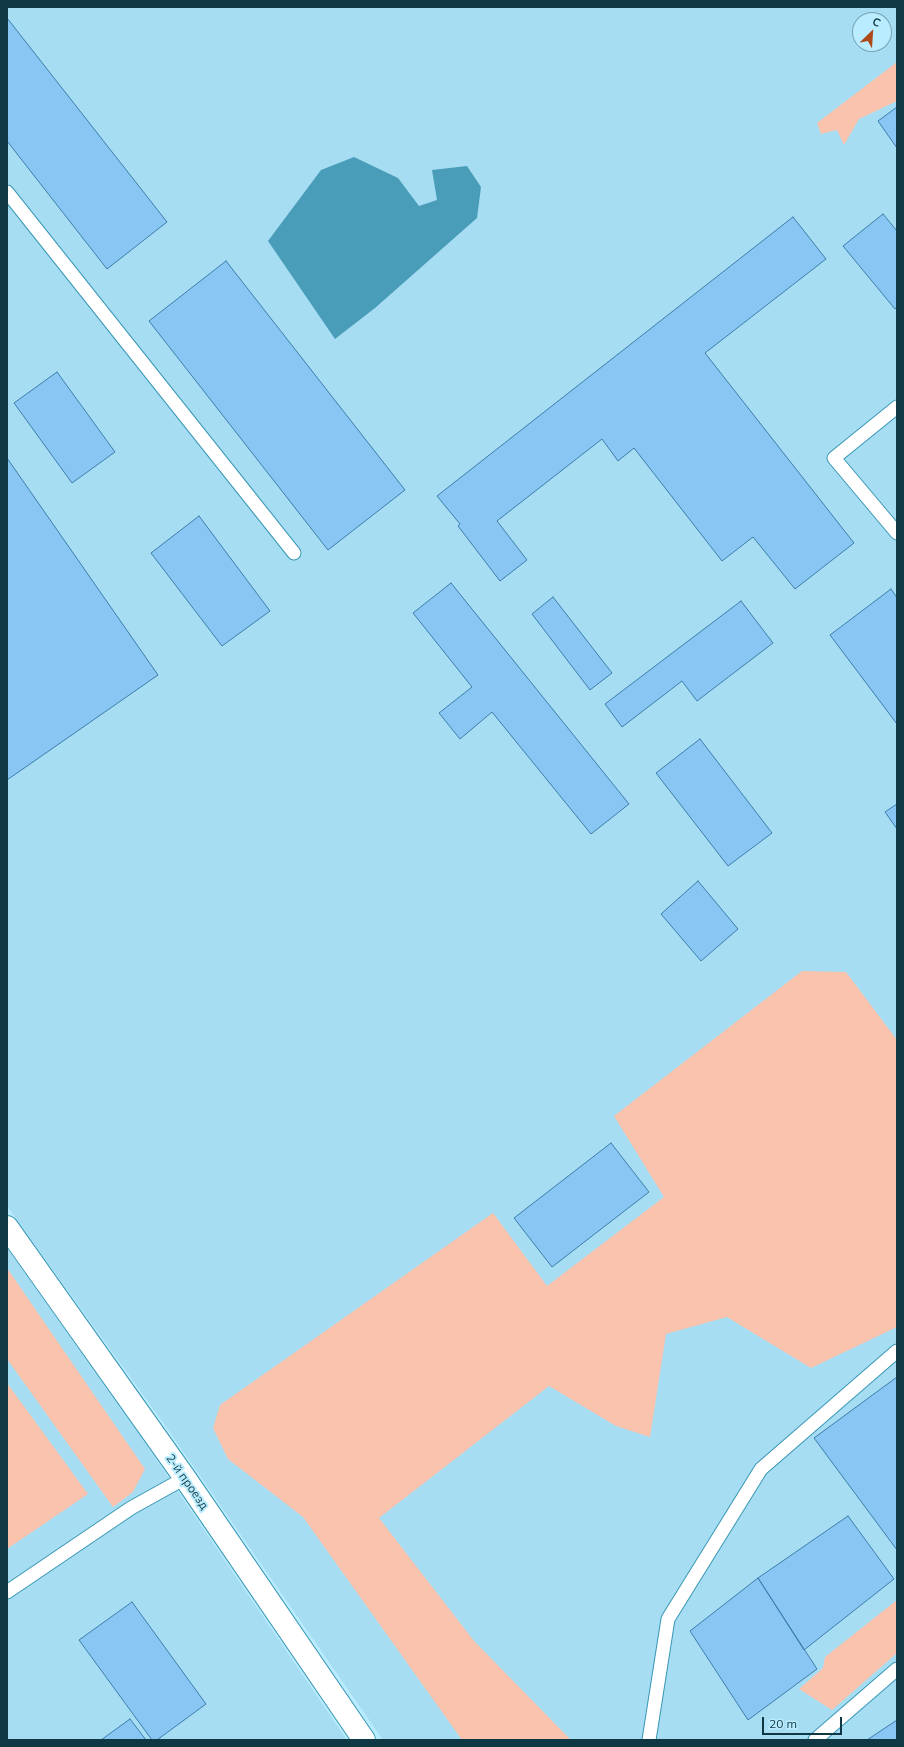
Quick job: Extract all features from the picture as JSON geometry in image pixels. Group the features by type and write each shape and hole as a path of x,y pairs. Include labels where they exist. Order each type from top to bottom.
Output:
{"street":[{"name":"2-й проезд","path":"7,1227 185,1478 364,1740"}],"lane":[{"path":"7,192 294,553"},
{"path":"897,407 834,458 897,532"},
{"path":"650,1740 668,1619 761,1469 897,1351"},
{"path":"7,1592 131,1508 185,1478"},
{"path":"815,1740 897,1669"}],"shaded area":[{"path":"7,7 897,7 897,1740 383,1740 164,1424 7,1206"},
{"path":"897,62 897,101 859,119 844,145 837,130 821,134 817,123"},
{"path":"354,157 398,178 419,206 437,200 432,170 467,166 481,187 477,218 375,308 335,339 268,241 321,170"},
{"path":"802,971 846,972 897,1040 897,1327 811,1368 727,1317 666,1334 650,1437 616,1426 549,1386 379,1518 474,1641 571,1740 462,1740 303,1517 228,1459 213,1428 220,1405 493,1213 547,1286 664,1197 614,1116"},
{"path":"7,1248 141,1437 347,1740 7,1740"},
{"path":"7,1268 145,1469 133,1492 113,1507 7,1359"},
{"path":"7,1383 88,1494 7,1549"},
{"path":"897,1600 897,1653 832,1710 799,1689 823,1668 825,1657"}],"building":[{"path":"7,18 167,222 107,269 7,141"},
{"path":"897,107 897,148 878,121"},
{"path":"883,214 897,231 897,307 895,309 843,246"},
{"path":"793,217 826,259 705,353 854,543 795,589 753,537 722,561 634,448 618,461 602,439 497,521 527,560 500,581 458,526 460,524 437,496"},
{"path":"226,261 405,490 328,550 149,321"},
{"path":"57,372 115,452 72,483 14,403"},
{"path":"7,458 158,675 7,780"},
{"path":"199,516 270,611 222,646 151,553"},
{"path":"451,583 629,804 591,834 492,712 460,739 439,713 472,687 413,613"},
{"path":"891,589 897,598 897,724 830,635"},
{"path":"553,597 612,673 590,690 532,614"},
{"path":"741,601 773,643 697,701 682,681 622,727 605,704"},
{"path":"700,739 772,833 728,866 656,773"},
{"path":"897,804 897,829 885,812"},
{"path":"698,881 738,929 701,961 661,914"},
{"path":"611,1143 649,1192 552,1267 514,1218"},
{"path":"897,1377 897,1550 814,1438"},
{"path":"848,1516 894,1579 804,1650 758,1578"},
{"path":"758,1578 817,1669 748,1720 690,1631"},
{"path":"132,1602 206,1704 157,1740 152,1740 79,1640"},
{"path":"130,1719 146,1740 101,1740"},
{"path":"897,1720 897,1740 867,1740"}]}
